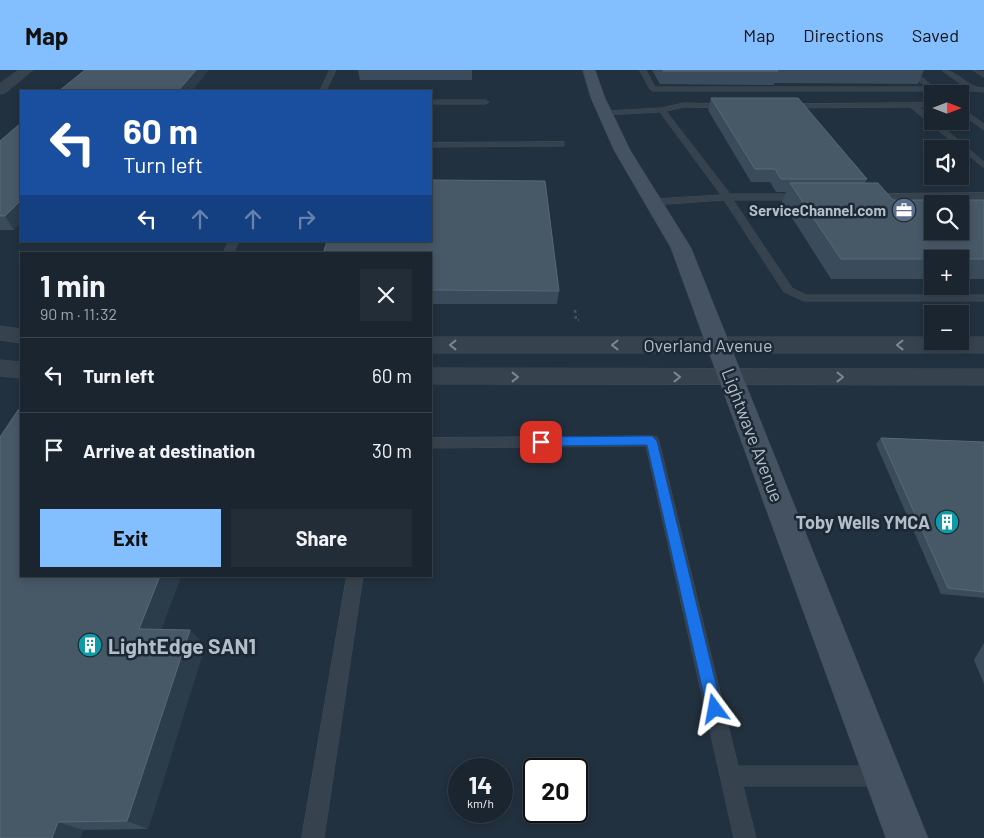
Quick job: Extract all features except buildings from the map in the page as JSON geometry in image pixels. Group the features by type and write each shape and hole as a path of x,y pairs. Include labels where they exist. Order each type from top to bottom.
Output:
{"main road":[{"name":"Lightwave Avenue","path":"589,70 605,113 622,150 680,248 907,838"}],"street":[{"path":"0,74 6,70"},
{"path":"0,90 27,70"},
{"path":"0,333 20,336"},
{"name":"Overland Avenue","path":"432,345 984,345"},
{"path":"0,368 20,370"},
{"name":"Overland Avenue","path":"432,376 984,377"}],"lane":[{"path":"323,90 332,70"},
{"path":"643,70 653,89 933,89 909,70"},
{"path":"945,70 973,90 984,90"},
{"path":"976,70 984,75"},
{"path":"432,102 486,102"},
{"path":"912,105 984,166"},
{"path":"774,106 924,105"},
{"path":"605,113 662,110 667,107 676,106 735,106"},
{"path":"662,110 727,197 788,290 804,298 984,298"},
{"path":"969,116 984,128"},
{"path":"432,145 561,144"},
{"path":"861,197 984,196"},
{"path":"654,202 727,197 813,197"},
{"path":"432,442 652,441 745,838"},
{"path":"313,838 355,577"},
{"path":"731,776 884,776"}],"place":[{"name":"ServiceChannel.com","path":"904,210"},
{"name":"Toby Wells YMCA","path":"947,522"},
{"name":"LightEdge SAN1","path":"90,645"}],"route":[{"path":"541,442 652,441 715,709"}]}
